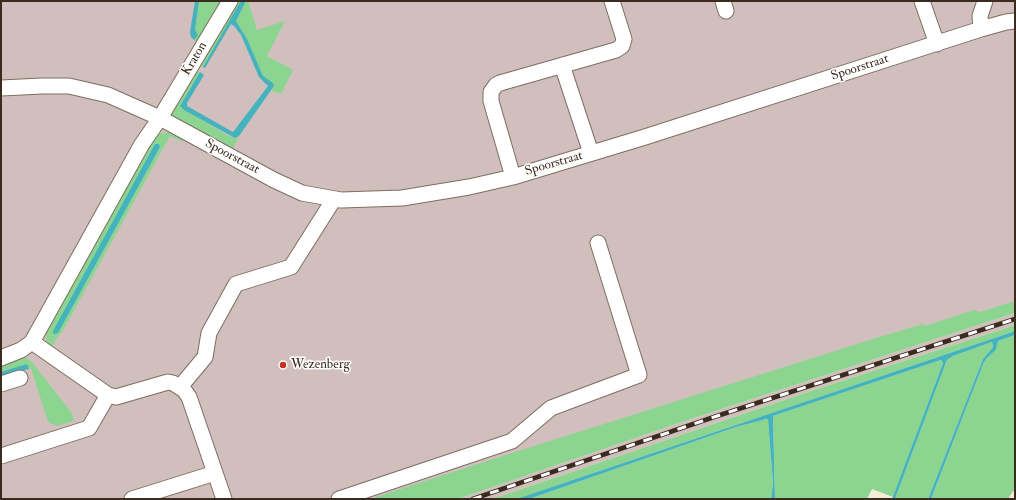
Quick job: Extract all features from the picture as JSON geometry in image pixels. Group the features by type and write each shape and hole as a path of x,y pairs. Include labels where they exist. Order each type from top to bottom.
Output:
{"street":[{"name":"Kraton","path":"160,118 230,1"},
{"path":"513,176 491,101 490,92 500,83 616,50 622,46 624,39 612,1"},
{"path":"922,1 937,44"},
{"path":"981,29 980,16 985,1"},
{"name":"Spoorstraat","path":"1,88 69,86 108,95 160,118 274,180 302,193 341,200 402,198 469,187 513,176 772,97 981,29 1006,22 1015,22"},
{"name":"Spoorstraat","path":"562,65 591,153"},
{"path":"1,358 21,350 32,342 142,144 160,118"},
{"path":"180,387 205,357 209,333 236,284 291,266 334,199"},
{"path":"339,499 512,441 551,408 639,376 598,243"},
{"path":"32,342 108,395 116,397 168,382 173,383 184,390 189,397 224,499"},
{"path":"1,384 20,378"},
{"path":"1,456 89,428 108,395"},
{"path":"132,499 215,473"}],"shaded area":[{"path":"1,1 1015,1 1015,310 424,499 1,499"},
{"path":"1015,313 1015,325 811,391 492,499 458,499 685,421"}],"green space":[{"path":"199,1 222,1 198,43 194,40 197,34 195,30"},
{"path":"235,1 241,1 203,67 199,63"},
{"path":"244,1 248,1 257,30 285,21 267,56 293,70 281,94 272,91 274,86 273,83 263,76 247,39 236,21 245,3"},
{"path":"196,71 200,72 181,104 182,108 227,135 235,138 239,136 233,148 172,115 171,113"},
{"path":"168,132 181,136 183,142 170,136 62,332 51,348 46,340 46,330 136,165 158,134","holes":["160,146 160,147 58,333"]},
{"path":"1015,301 1015,313 685,421 458,499 375,499 376,497 493,459 873,339 923,324 925,326 974,310 980,312"},
{"path":"1015,325 1015,331 516,499 492,499 811,391"},
{"path":"1015,335 1015,492 1013,491 1008,499 931,499 984,362 996,350 998,341"},
{"path":"992,342 993,347 983,359 928,499 895,499 947,360 953,356"},
{"path":"25,357 31,361 71,412 73,421 57,426 50,423 47,419 31,368 29,369 27,365 1,372 1,365"},
{"path":"941,360 943,363 893,497 872,489 867,499 775,499 773,416"},
{"path":"765,419 768,420 773,483 771,499 529,499 736,427"}],"water":[{"path":"195,1 199,1 195,30 198,35 194,40 191,37 190,32"},
{"path":"245,1 236,21 247,39 263,76 273,83 274,86 239,136 235,138 184,110 180,106 200,72 204,75 187,103 187,106 233,132 268,86 259,77 241,35 231,24 205,68 203,67 240,2"},
{"path":"155,144 159,144 160,147 58,333 53,334 53,331"},
{"path":"1015,331 1015,335 998,341 996,350 984,362 931,499 928,499 983,359 993,347 992,342 953,356 947,360 895,499 892,499 943,363 941,360 773,416 775,499 771,499 773,483 768,420 766,419 736,427 529,499 516,499"},
{"path":"27,364 29,369 1,377 1,372"}],"railway":[{"path":"473,499 714,417 1015,319"}],"place":[{"name":"Wezenberg","path":"283,365"}]}
